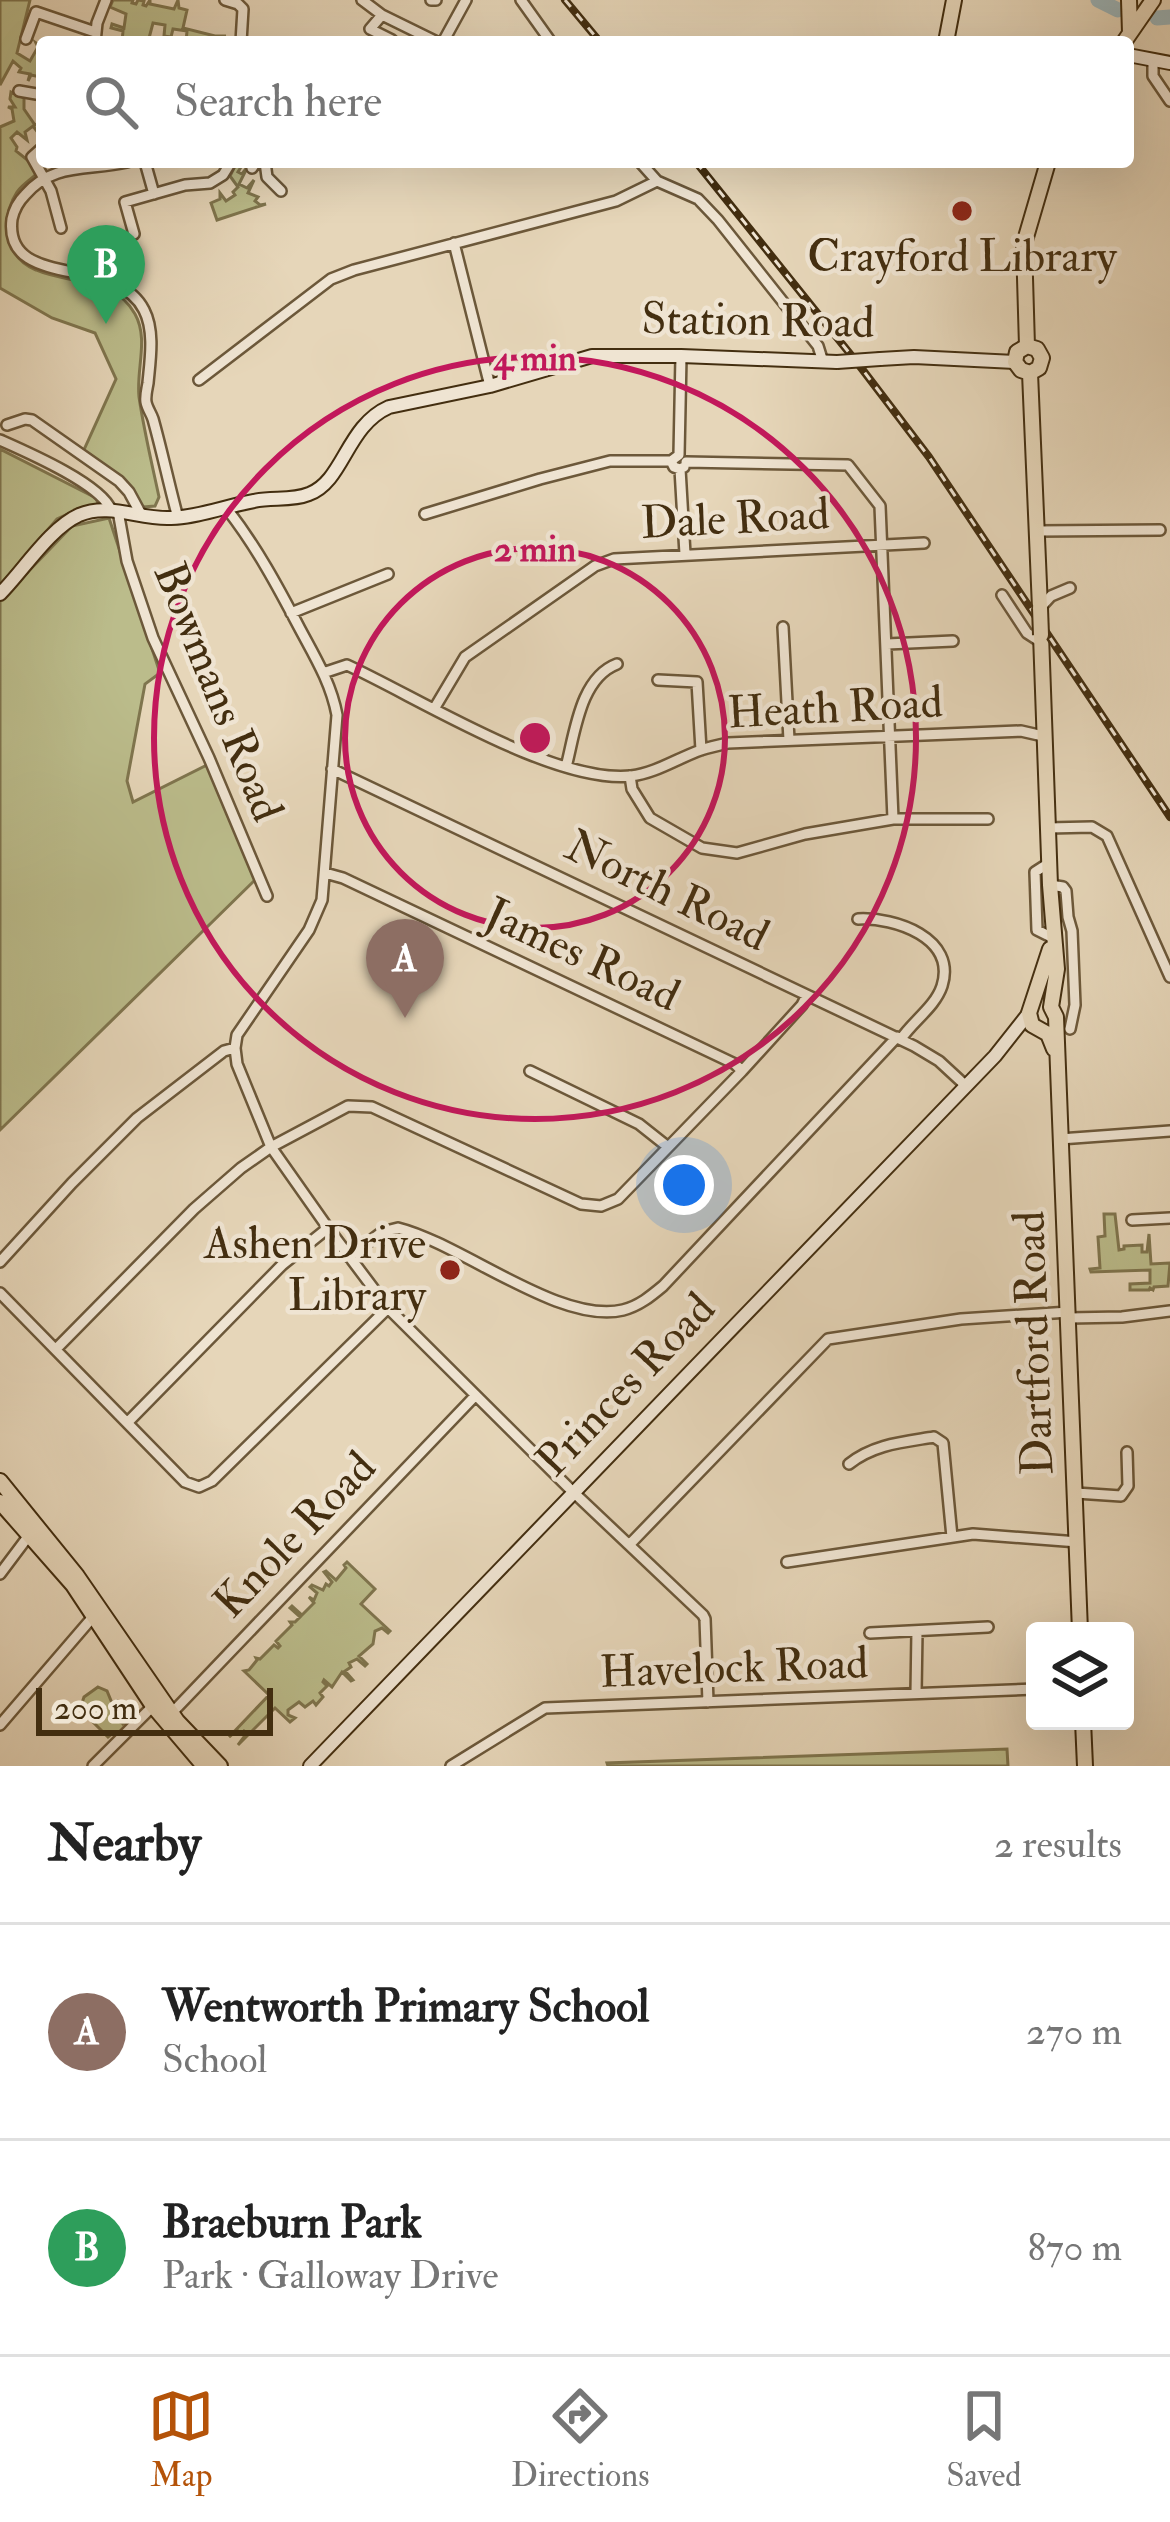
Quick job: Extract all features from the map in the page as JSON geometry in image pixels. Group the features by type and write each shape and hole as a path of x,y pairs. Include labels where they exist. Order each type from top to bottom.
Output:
{"main road":[{"path":"947,36 954,0"},
{"path":"1127,36 1129,0"},
{"path":"1128,36 1152,2"},
{"path":"1134,43 1154,59"},
{"path":"1134,56 1170,63"},
{"path":"1027,346 1024,244 1047,168"},
{"path":"1040,195 1056,168"},
{"path":"1027,346 1037,349 1042,358 1039,368 1030,373 1016,362 1017,352 1027,346"},
{"name":"Station Road","path":"115,510 178,518 251,501 302,496 319,490 361,427 378,412 592,356 1016,362"},
{"name":"Dartford Road","path":"1030,373 1080,1622"},
{"path":"0,594 67,523 82,514 115,510"},
{"path":"1030,1010 1040,1003 1053,1012 1053,1025 1041,1030 1032,1025 1030,1010 1053,938"},
{"name":"Princes Road","path":"994,1056 1030,1010"},
{"name":"Dartford Road","path":"1041,1030 1055,1051"},
{"name":"Princes Road","path":"310,1766 965,1084 1021,1036 1041,1030"},
{"path":"1,1483 92,1618 205,1766"},
{"path":"0,1502 34,1530 89,1593 156,1703"},
{"path":"168,1717 220,1766"},
{"path":"1083,1730 1085,1766"}],"street":[{"path":"95,36 106,0"},
{"path":"225,0 243,9 241,36"},
{"path":"362,0 427,36"},
{"path":"444,36 464,4 446,0"},
{"path":"521,0 547,36"},
{"path":"26,39 37,12 93,36"},
{"path":"382,15 370,29 384,36"},
{"path":"1154,59 1153,76 1170,101"},
{"path":"38,168 62,228"},
{"path":"69,168 44,178 17,205 14,239 33,262 113,282 142,305 150,332 146,403 178,518"},
{"path":"147,168 154,194"},
{"path":"134,234 124,202 210,183 227,168"},
{"path":"264,168 281,191"},
{"path":"645,168 657,181 698,199 718,220 830,362"},
{"path":"199,380 331,279 614,202 657,181"},
{"path":"454,244 490,386"},
{"path":"680,356 679,462 686,554"},
{"path":"115,510 72,476 1,440 3,422 32,420 119,482 142,516"},
{"path":"425,514 610,461 848,465 880,506 893,819"},
{"path":"227,508 249,536 323,673 337,715 322,900 277,979 240,1029 235,1048 239,1072 271,1147 388,1308 705,1619 708,1702"},
{"name":"Bowmans Road","path":"115,510 153,638 267,896"},
{"path":"1038,531 1160,530"},
{"name":"Dale Road","path":"434,709 465,658 595,566 614,559 924,543"},
{"path":"291,613 388,574"},
{"path":"1039,575 1056,587 1070,588 1051,596 1040,608"},
{"path":"1002,595 1027,633 1041,639"},
{"path":"783,627 789,740"},
{"path":"887,644 953,641"},
{"name":"Heath Road","path":"323,673 347,664 543,759 599,775 647,772 728,743 1043,730"},
{"path":"566,767 586,694 603,671 617,664"},
{"path":"658,680 697,682 700,750"},
{"name":"North Road","path":"332,769 898,1038 932,1056 965,1084"},
{"path":"630,776 632,789 650,818 702,848 737,853 893,819 988,819"},
{"path":"1048,828 1092,827 1110,838 1170,977"},
{"path":"1049,863 1034,872 1037,930 1053,938"},
{"name":"James Road","path":"325,873 742,1071"},
{"path":"1050,885 1066,891 1072,931 1075,1005 1070,1029"},
{"path":"349,1256 382,1232 398,1228 567,1305 600,1312 644,1301 937,998 944,967 938,951 924,937 878,918 858,919"},
{"path":"1057,969 1073,969"},
{"path":"56,1349 202,1202 271,1147 348,1106 372,1107 581,1204 601,1205 618,1199 742,1071 807,995"},
{"path":"0,1262 148,1109 224,1051 235,1048"},
{"path":"530,1071 639,1124 668,1147"},
{"path":"1060,1139 1170,1131"},
{"path":"1132,1220 1170,1218"},
{"path":"128,1422 282,1265 328,1228"},
{"path":"0,1293 185,1482 199,1487 212,1481 388,1308"},
{"path":"630,1544 828,1339 961,1319 1122,1317 1170,1310"},
{"name":"Knole Road","path":"168,1717 475,1396"},
{"path":"849,1464 880,1446 934,1437 943,1444 952,1537"},
{"path":"1076,1493 1121,1496 1128,1486 1127,1452"},
{"path":"0,1574 34,1530"},
{"path":"788,1562 973,1534 1078,1542"},
{"path":"0,1725 92,1618"},
{"path":"870,1633 988,1627"},
{"path":"916,1694 917,1630"},
{"name":"Havelock Road","path":"451,1766 545,1708 1026,1689"},
{"path":"93,1766 156,1703"}],"green space":[{"path":"0,0 30,0 17,53 30,61 36,50 36,76 28,81 30,74 19,72 21,68 13,61 0,85"},
{"path":"113,0 144,1 146,6 150,0 150,4 174,9 178,0 179,8 187,10 183,28 215,36 187,36 187,31 173,29 171,36 164,36 165,25 153,23 150,36 123,36 123,31 111,28 112,24 124,28 126,14 110,7"},
{"path":"11,92 24,98 24,109 36,124 36,130 33,126 25,132 27,140 17,132 11,138 16,151 38,173 19,189 12,203 7,225 11,247 36,270 115,293 135,314 142,344 139,397 159,497 155,506 143,507 125,480 83,452 116,379 95,333 52,318 0,288 0,127 14,121"},
{"path":"234,168 240,168 242,174 247,168 239,184 247,188 254,180 248,193 258,197 255,201 260,205 266,204 217,220 211,203 220,199 220,193 226,201 238,187 230,176"},
{"path":"0,449 96,498 99,506 57,519 0,585"},
{"path":"109,518 160,673 145,684 127,781 133,802 211,763 257,878 0,1130 0,601 72,526"},
{"path":"1104,1214 1115,1214 1119,1250 1142,1245 1142,1252 1147,1252 1149,1234 1151,1264 1170,1263 1168,1286 1130,1290 1130,1284 1150,1283 1150,1270 1091,1272 1100,1268 1098,1237 1105,1236"},
{"path":"347,1562 375,1589 361,1604 390,1631 375,1631 373,1644 359,1656 365,1666 357,1659 349,1663 345,1671 353,1680 342,1672 332,1687 324,1680 327,1686 316,1705 313,1701 305,1707 299,1702 288,1710 295,1718 290,1722 275,1708 238,1745 247,1733 237,1730 229,1737 269,1695 244,1671 274,1645 280,1646 276,1641 300,1617 292,1606 302,1615 314,1603 309,1597 314,1600 317,1593 312,1585 323,1590 329,1586 332,1582 324,1572 336,1580"},
{"path":"98,1687 107,1691 112,1703 117,1701 113,1708 123,1724 129,1724 118,1736 114,1732 108,1737 80,1709 84,1697"},
{"path":"1007,1749 1008,1766 607,1763"}],"waterway":[{"path":"1098,0 1118,10"},
{"path":"1157,18 1170,17"}],"railway":[{"path":"565,0 595,36"},
{"path":"701,168 929,457 1170,817"}],"place":[{"name":"Crayford Library","path":"962,211"},
{"name":"Braeburn Park","path":"106,324"},
{"name":"Wentworth Primary School","path":"405,1018"},
{"name":"Ashen Drive Library","path":"450,1270"}]}
